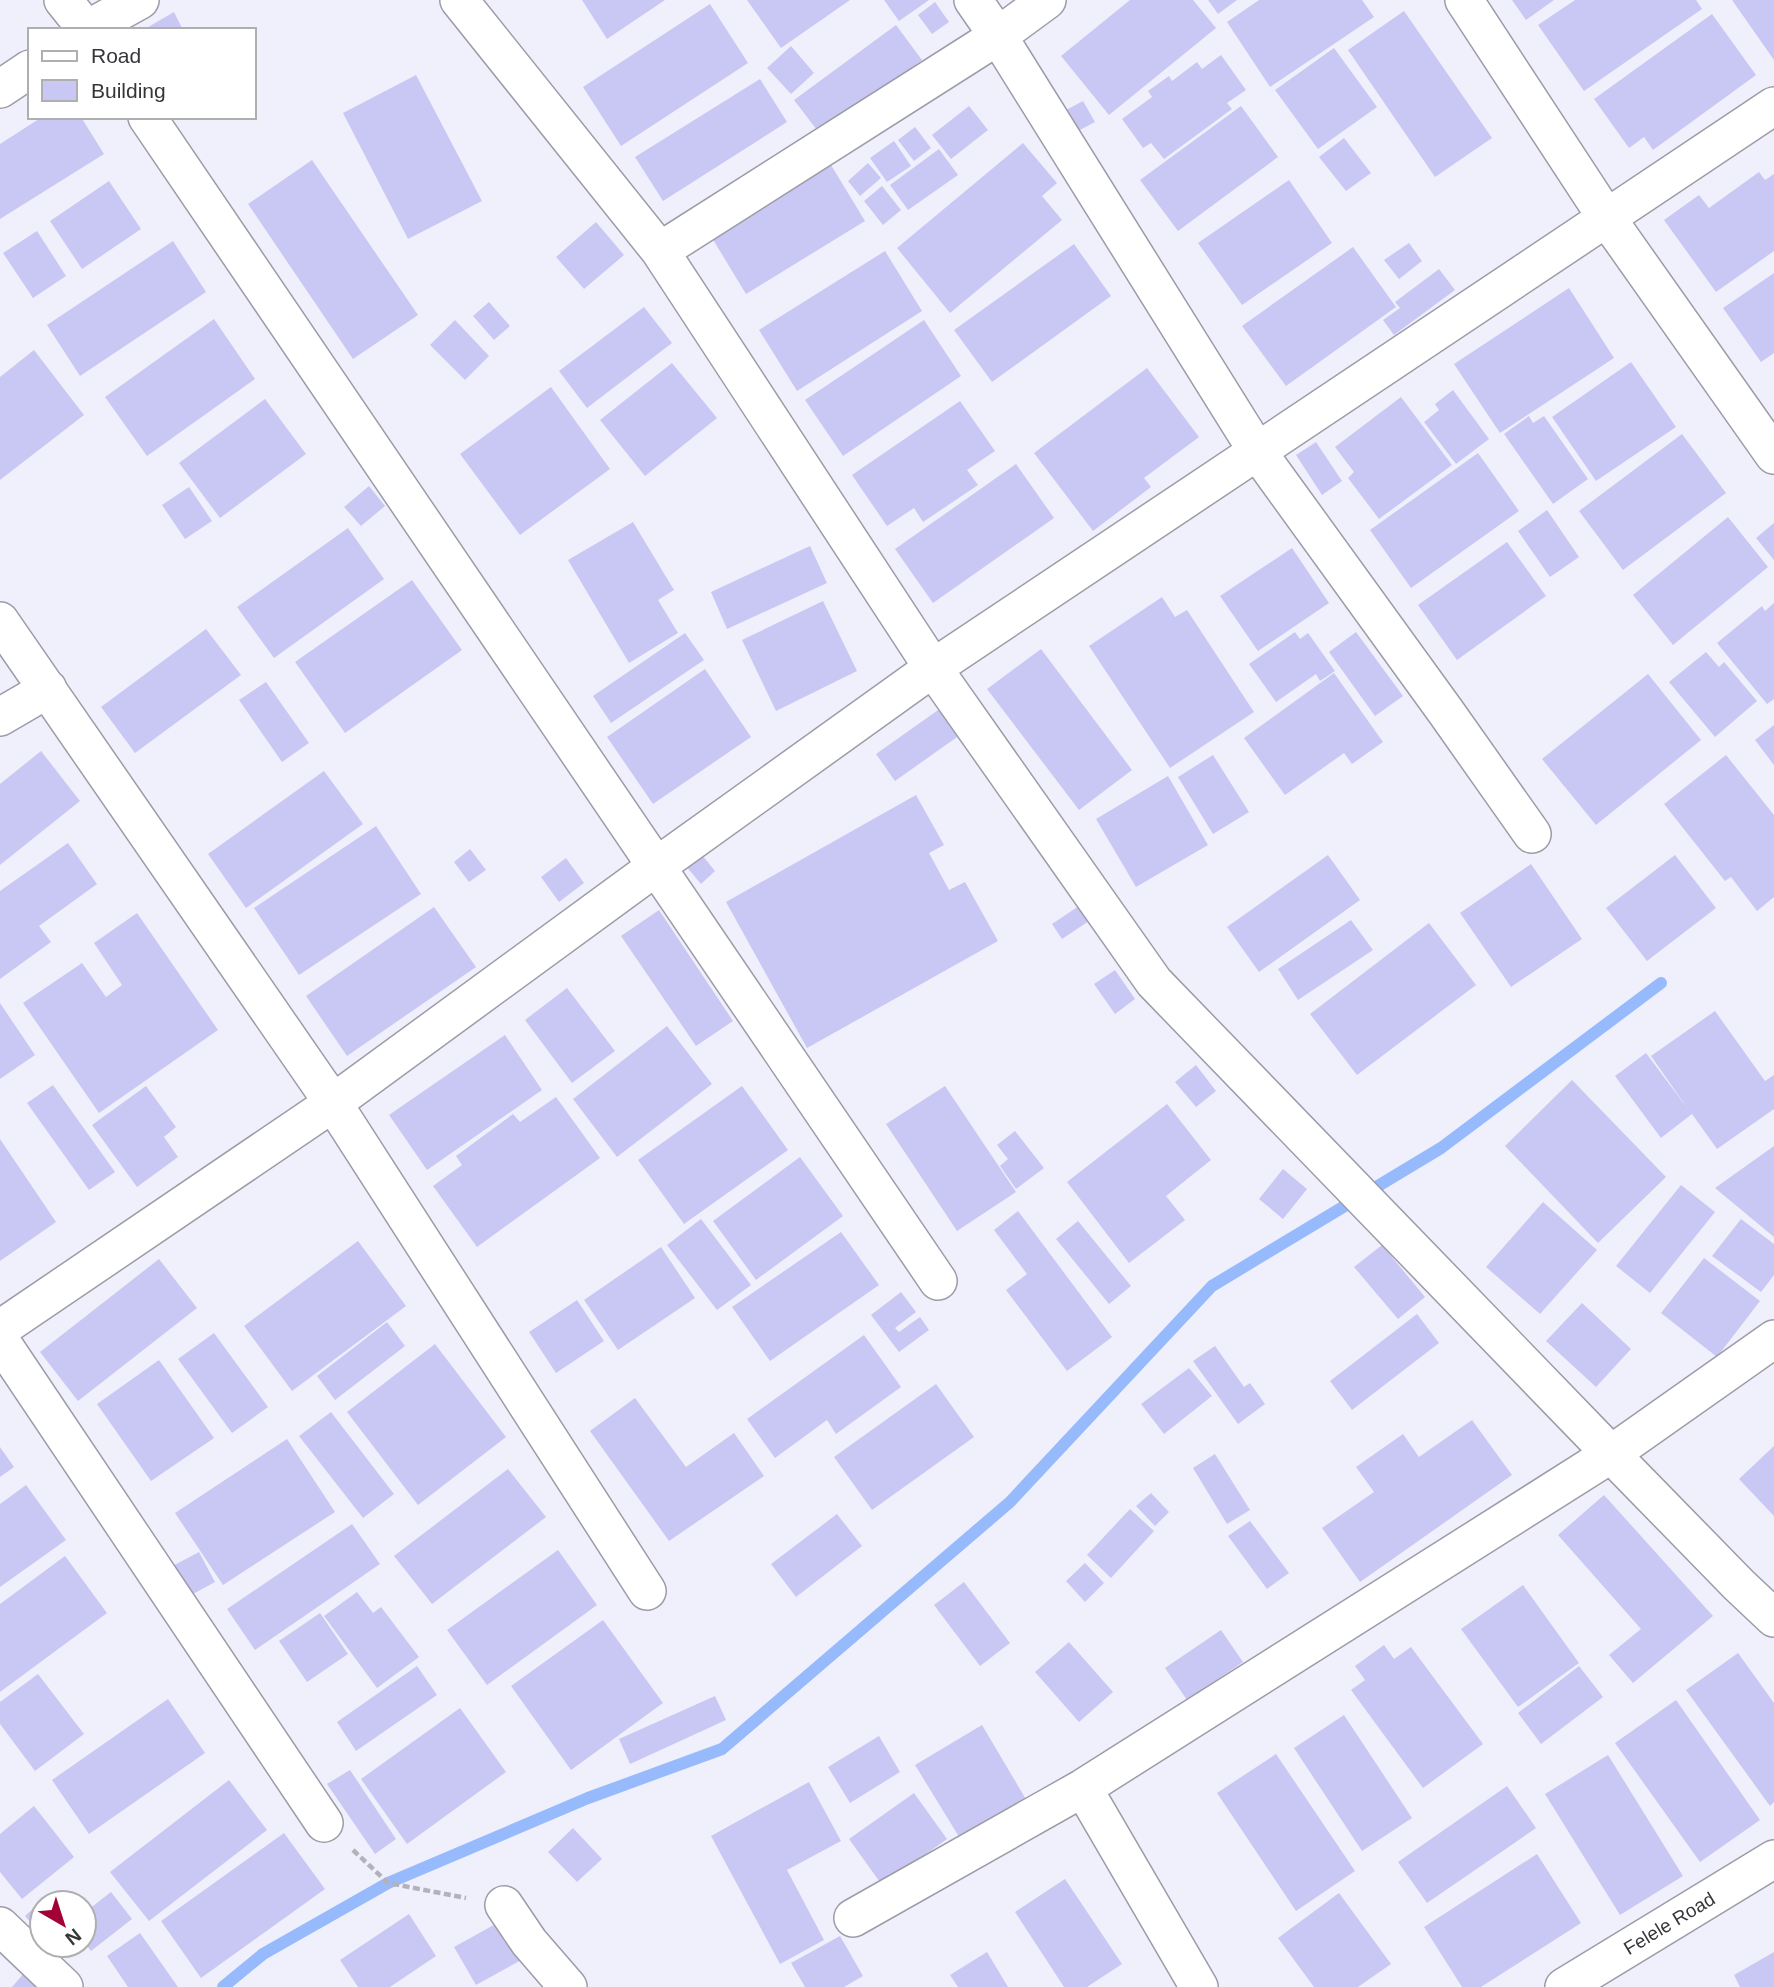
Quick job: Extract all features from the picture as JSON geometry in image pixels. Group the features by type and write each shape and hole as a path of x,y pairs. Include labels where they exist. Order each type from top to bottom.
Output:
{"street":[{"path":"63,0 85,28"},
{"path":"91,28 140,0"},
{"path":"460,0 660,251 933,668 1154,982 1611,1454 1774,1618"},
{"path":"973,0 1257,451 1447,712 1532,834"},
{"path":"660,251 998,36 1046,0"},
{"path":"1464,0 1606,217 1774,455"},
{"path":"0,89 28,70"},
{"path":"0,1329 333,1102 933,668 1774,106"},
{"path":"148,119 938,1281"},
{"path":"0,621 333,1102 647,1591"},
{"path":"0,717 48,689"},
{"path":"853,1918 1083,1788 1611,1454 1774,1339"},
{"path":"0,1340 324,1823"},
{"path":"1083,1788 1199,1987"},
{"name":"Felele Road","path":"1564,1987 1774,1859"},
{"path":"504,1905 529,1942 568,1987"},
{"path":"0,1926 64,1987"}],"path":[{"path":"324,1823 388,1883 504,1905"}],"building":[{"path":"582,0 665,0 607,39"},
{"path":"747,0 850,0 781,48"},
{"path":"884,0 929,0 899,21"},
{"path":"1130,0 1193,0 1216,28 1109,115 1061,56"},
{"path":"1208,0 1237,0 1218,14"},
{"path":"1259,0 1362,0 1374,17 1270,87 1227,22"},
{"path":"1512,0 1554,0 1526,20"},
{"path":"1575,0 1696,0 1702,9 1584,91 1538,25"},
{"path":"1732,0 1774,0 1774,60"},
{"path":"935,2 949,22 932,34 918,15"},
{"path":"710,4 748,63 621,146 583,87"},
{"path":"1404,11 1492,138 1435,177 1348,50"},
{"path":"174,12 182,28 146,28"},
{"path":"1712,14 1756,75 1653,150 1644,137 1629,148 1594,99"},
{"path":"896,25 922,60 820,134 794,100"},
{"path":"791,46 814,73 791,94 767,68"},
{"path":"1334,48 1377,107 1318,149 1275,90"},
{"path":"1221,55 1246,90 1227,103 1232,109 1164,159 1151,143 1143,148 1122,119 1152,97 1148,91 1169,76 1172,81 1197,62 1202,69"},
{"path":"416,75 482,201 408,239 343,113"},
{"path":"760,79 787,122 663,201 635,157"},
{"path":"1083,101 1095,122 1078,131 1066,110"},
{"path":"969,106 988,130 951,159 932,135"},
{"path":"1241,106 1278,157 1178,231 1140,180"},
{"path":"39,119 82,119 104,154 0,219 0,144"},
{"path":"915,127 931,148 914,161 898,140"},
{"path":"1344,138 1371,173 1346,191 1319,157"},
{"path":"894,141 911,166 887,182 870,158"},
{"path":"1023,143 1057,183 1042,196 1062,220 950,313 897,248"},
{"path":"939,149 958,175 908,210 890,185"},
{"path":"312,160 418,315 353,359 248,204"},
{"path":"868,163 881,178 860,196 848,181"},
{"path":"831,165 865,221 746,294 712,238"},
{"path":"1759,172 1765,180 1774,174 1774,251 1716,292 1664,220 1699,195 1709,208"},
{"path":"1289,180 1332,243 1242,305 1198,243"},
{"path":"109,181 141,229 82,269 50,221"},
{"path":"882,186 901,210 883,225 864,201"},
{"path":"596,222 624,255 584,289 556,257"},
{"path":"37,231 66,276 33,298 3,253"},
{"path":"173,241 206,292 80,376 47,325"},
{"path":"1409,243 1422,261 1399,279 1384,260"},
{"path":"1074,244 1111,296 992,382 954,330"},
{"path":"1353,247 1396,307 1286,386 1242,326"},
{"path":"885,251 922,311 797,391 759,330"},
{"path":"1439,269 1455,290 1394,335 1383,320 1400,308 1395,302"},
{"path":"1774,273 1774,353 1761,362 1723,308"},
{"path":"1569,288 1614,358 1500,433 1454,364"},
{"path":"489,302 510,326 494,340 473,316"},
{"path":"644,307 672,343 587,408 559,371"},
{"path":"214,319 255,379 147,456 105,397"},
{"path":"455,320 489,356 465,380 430,345"},
{"path":"924,320 961,376 843,456 805,400"},
{"path":"34,350 84,415 0,480 0,377"},
{"path":"1631,362 1676,427 1596,481 1552,417"},
{"path":"672,363 717,418 645,476 600,420"},
{"path":"1147,368 1199,437 1144,478 1151,487 1093,531 1034,453"},
{"path":"551,387 610,469 520,535 460,454"},
{"path":"1453,390 1489,439 1456,464 1424,422 1439,410 1435,404"},
{"path":"1401,397 1452,465 1379,519 1348,478 1354,472 1335,447"},
{"path":"265,399 306,454 220,518 179,463"},
{"path":"960,401 995,451 967,470 978,485 923,522 914,508 887,526 852,475"},
{"path":"1529,416 1533,423 1544,416 1588,479 1553,504 1504,434"},
{"path":"1682,434 1726,493 1623,570 1579,511"},
{"path":"1316,442 1342,481 1322,495 1296,455"},
{"path":"1478,453 1519,511 1411,588 1370,530"},
{"path":"1016,464 1054,518 933,603 895,549"},
{"path":"369,486 385,506 361,526 344,507"},
{"path":"189,487 212,521 185,539 162,505"},
{"path":"1547,510 1579,557 1550,577 1518,531"},
{"path":"1728,517 1768,567 1673,645 1633,595"},
{"path":"633,522 674,590 658,600 678,633 629,663 568,560"},
{"path":"1774,523 1774,560 1756,538"},
{"path":"348,528 384,579 274,658 237,607"},
{"path":"1507,542 1546,596 1457,660 1418,605"},
{"path":"810,546 827,583 727,629 711,592"},
{"path":"1292,548 1329,603 1258,651 1220,596"},
{"path":"412,580 462,650 345,733 295,662"},
{"path":"1162,597 1175,617 1187,610 1254,712 1170,768 1089,646"},
{"path":"823,601 857,671 776,711 742,640"},
{"path":"1774,603 1774,699 1767,704 1717,643 1762,606 1765,611"},
{"path":"206,629 241,675 135,753 101,707"},
{"path":"1295,632 1300,639 1308,633 1335,671 1320,681 1316,674 1276,702 1249,664"},
{"path":"1356,632 1403,696 1375,716 1329,652"},
{"path":"685,633 704,660 611,723 593,696"},
{"path":"1041,649 1132,770 1079,810 987,689"},
{"path":"1706,652 1719,667 1724,662 1757,701 1715,737 1669,682"},
{"path":"705,669 751,737 653,804 607,737"},
{"path":"1334,673 1383,742 1352,764 1344,753 1285,795 1244,738"},
{"path":"1648,674 1701,740 1596,825 1542,759"},
{"path":"266,682 309,743 282,762 239,700"},
{"path":"941,708 960,735 895,781 876,754"},
{"path":"1774,725 1774,765 1755,740"},
{"path":"41,751 80,801 0,865 0,784"},
{"path":"1213,755 1249,812 1213,834 1178,777"},
{"path":"1726,755 1774,815 1774,897 1757,911 1731,877 1725,881 1664,804"},
{"path":"324,771 363,824 246,908 208,854"},
{"path":"1168,776 1208,845 1136,887 1096,819"},
{"path":"916,795 944,845 929,853 949,890 965,882 998,941 807,1048 726,902"},
{"path":"376,826 421,894 299,975 254,908"},
{"path":"68,843 97,884 39,926 51,942 0,979 0,891"},
{"path":"694,845 715,871 701,884 679,858"},
{"path":"470,849 486,870 469,882 454,862"},
{"path":"1328,855 1360,900 1259,972 1227,927"},
{"path":"1675,855 1716,908 1647,961 1606,908"},
{"path":"566,858 584,883 559,902 541,877"},
{"path":"1531,864 1582,939 1511,987 1460,913"},
{"path":"1079,906 1089,921 1062,939 1052,924"},
{"path":"434,907 476,967 347,1056 306,996"},
{"path":"659,910 733,1021 696,1046 621,936"},
{"path":"137,913 218,1030 99,1113 23,1003 82,963 106,997 122,985 94,943"},
{"path":"1351,920 1373,950 1298,1000 1278,969"},
{"path":"1429,923 1476,985 1357,1075 1310,1014"},
{"path":"1115,970 1135,999 1115,1014 1094,984"},
{"path":"567,988 615,1051 572,1083 525,1020"},
{"path":"0,1003 35,1055 0,1079"},
{"path":"1715,1011 1765,1081 1774,1075 1774,1109 1717,1149 1692,1114 1661,1138 1615,1076 1646,1053 1688,1109 1651,1056"},
{"path":"667,1026 712,1084 617,1157 573,1099"},
{"path":"505,1035 542,1090 427,1170 389,1115"},
{"path":"1196,1065 1216,1091 1196,1107 1175,1082"},
{"path":"1572,1080 1666,1177 1598,1243 1505,1146"},
{"path":"53,1085 115,1172 89,1190 27,1103"},
{"path":"146,1086 176,1127 164,1137 178,1157 137,1187 92,1125"},
{"path":"742,1086 788,1150 684,1224 638,1160"},
{"path":"945,1086 1016,1192 957,1231 886,1124"},
{"path":"556,1097 600,1158 477,1247 433,1186 462,1165 456,1156 513,1114 520,1122"},
{"path":"1167,1104 1211,1160 1166,1196 1185,1220 1129,1263 1067,1182"},
{"path":"1015,1131 1044,1168 1016,1189 1000,1166 1008,1159 997,1145"},
{"path":"0,1139 56,1222 0,1261"},
{"path":"1774,1146 1774,1237 1715,1188"},
{"path":"800,1157 843,1216 756,1280 713,1221"},
{"path":"1283,1169 1307,1189 1283,1219 1259,1199"},
{"path":"1681,1185 1715,1212 1650,1293 1616,1266"},
{"path":"1543,1202 1597,1250 1540,1314 1486,1267"},
{"path":"1018,1211 1112,1337 1067,1371 1006,1290 1027,1274 994,1230"},
{"path":"701,1219 751,1285 717,1310 667,1245"},
{"path":"1741,1219 1774,1244 1774,1275 1761,1292 1712,1256"},
{"path":"1078,1221 1131,1286 1109,1304 1056,1239"},
{"path":"841,1232 879,1285 770,1361 732,1307"},
{"path":"358,1241 406,1306 292,1391 244,1326"},
{"path":"1382,1245 1425,1297 1398,1319 1354,1267"},
{"path":"661,1247 695,1298 618,1350 584,1300"},
{"path":"1704,1258 1760,1301 1717,1357 1661,1313"},
{"path":"159,1259 197,1308 78,1401 40,1352"},
{"path":"901,1292 916,1312 895,1328 899,1332 920,1317 929,1330 899,1352 871,1315"},
{"path":"577,1300 604,1341 556,1373 529,1332"},
{"path":"1582,1303 1631,1349 1596,1387 1546,1341"},
{"path":"1417,1314 1439,1343 1352,1410 1330,1381"},
{"path":"387,1322 405,1346 335,1400 317,1376"},
{"path":"214,1333 268,1407 232,1433 178,1359"},
{"path":"864,1335 901,1387 836,1434 827,1420 775,1458 747,1419"},
{"path":"435,1344 506,1437 418,1505 347,1412"},
{"path":"1215,1346 1244,1387 1250,1383 1265,1404 1238,1424 1193,1361"},
{"path":"159,1360 214,1438 151,1481 97,1404"},
{"path":"1189,1368 1212,1396 1164,1434 1141,1404"},
{"path":"936,1384 974,1437 872,1510 834,1457"},
{"path":"635,1398 686,1467 734,1433 764,1476 669,1541 590,1431"},
{"path":"331,1412 394,1494 363,1518 299,1436"},
{"path":"1472,1420 1512,1475 1360,1582 1322,1528 1374,1492 1356,1467 1403,1434 1419,1457"},
{"path":"287,1439 335,1512 223,1585 175,1513"},
{"path":"1774,1446 1774,1516 1739,1479"},
{"path":"0,1447 14,1467 0,1477"},
{"path":"1215,1454 1250,1510 1227,1524 1193,1468"},
{"path":"508,1469 546,1517 432,1604 394,1556"},
{"path":"26,1485 66,1540 0,1587 0,1504"},
{"path":"1151,1493 1169,1512 1155,1526 1136,1506"},
{"path":"1604,1495 1713,1616 1633,1683 1609,1655 1641,1629 1558,1535"},
{"path":"1130,1509 1154,1531 1111,1578 1087,1555"},
{"path":"837,1514 862,1546 796,1597 771,1564"},
{"path":"1250,1521 1289,1573 1267,1589 1228,1536"},
{"path":"352,1524 380,1564 255,1650 227,1609"},
{"path":"558,1550 597,1605 487,1685 447,1630"},
{"path":"199,1552 215,1582 182,1600 165,1570"},
{"path":"65,1556 107,1613 0,1692 0,1604"},
{"path":"1085,1563 1104,1583 1085,1602 1066,1581"},
{"path":"964,1582 1010,1643 980,1666 934,1605"},
{"path":"1523,1585 1579,1663 1518,1707 1461,1629"},
{"path":"357,1592 373,1613 381,1607 419,1657 377,1688 324,1616"},
{"path":"320,1613 348,1654 307,1682 279,1641"},
{"path":"603,1620 663,1703 571,1770 511,1686"},
{"path":"1221,1630 1243,1662 1187,1700 1165,1668"},
{"path":"1069,1642 1113,1692 1079,1722 1035,1672"},
{"path":"1384,1645 1394,1659 1411,1647 1483,1744 1423,1788 1351,1690 1365,1680 1355,1666"},
{"path":"1738,1653 1774,1703 1774,1802 1770,1806 1686,1690"},
{"path":"417,1666 437,1695 356,1751 337,1722"},
{"path":"1579,1666 1603,1697 1541,1744 1518,1713"},
{"path":"38,1674 84,1734 35,1771 0,1724 0,1702"},
{"path":"715,1696 726,1720 630,1764 619,1739"},
{"path":"168,1699 205,1753 89,1834 52,1780"},
{"path":"1676,1700 1760,1820 1700,1862 1615,1743"},
{"path":"460,1708 506,1772 407,1844 361,1779"},
{"path":"1344,1715 1412,1818 1362,1851 1294,1748"},
{"path":"982,1725 1027,1801 961,1840 915,1765"},
{"path":"879,1736 900,1772 850,1803 828,1767"},
{"path":"1276,1754 1355,1871 1296,1911 1217,1793"},
{"path":"1608,1755 1683,1876 1620,1915 1545,1794"},
{"path":"350,1770 396,1839 375,1854 327,1784"},
{"path":"229,1780 267,1830 149,1921 110,1872"},
{"path":"809,1782 841,1841 787,1870 824,1940 780,1964 711,1836"},
{"path":"1507,1786 1536,1828 1427,1903 1398,1862"},
{"path":"914,1793 947,1839 882,1885 849,1839"},
{"path":"34,1806 74,1857 34,1889 28,1889 28,1894 22,1899 0,1872 0,1834"},
{"path":"573,1828 602,1859 577,1882 548,1852"},
{"path":"284,1833 325,1889 201,1978 161,1921"},
{"path":"1537,1854 1581,1923 1481,1987 1462,1987 1424,1927"},
{"path":"1065,1879 1122,1964 1087,1987 1064,1987 1015,1912"},
{"path":"111,1892 132,1919 98,1946 98,1902"},
{"path":"1339,1893 1391,1964 1358,1987 1314,1987 1278,1938"},
{"path":"409,1914 436,1956 390,1987 358,1987 340,1960"},
{"path":"501,1921 523,1959 476,1985 454,1947"},
{"path":"140,1933 178,1987 128,1987 107,1956"},
{"path":"840,1936 863,1976 844,1987 805,1987 791,1963"},
{"path":"987,1952 1008,1987 958,1987 950,1975"},
{"path":"1774,1952 1774,1987 1740,1987 1734,1975"},
{"path":"25,1972 42,1987 12,1987"}],"waterway":[{"path":"223,1987 263,1954 388,1883 588,1798 722,1749 1010,1502 1212,1286 1441,1148 1661,983"}]}
